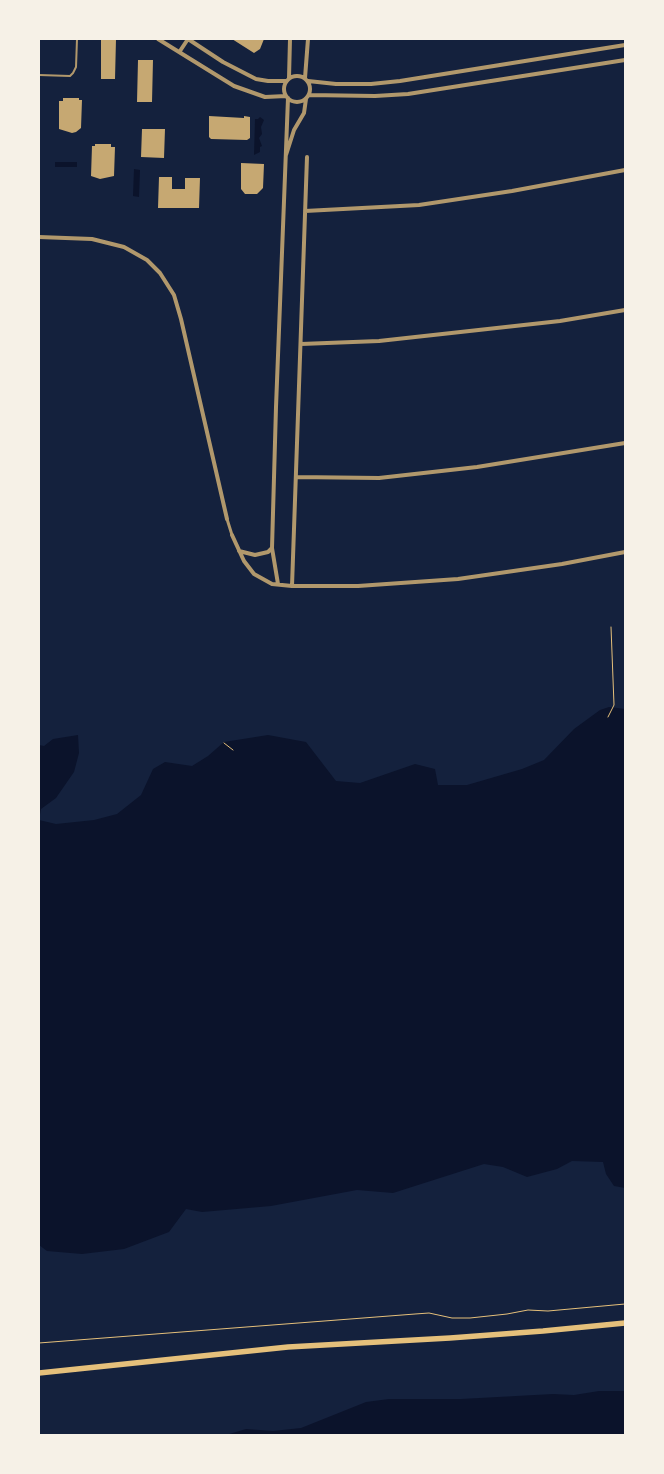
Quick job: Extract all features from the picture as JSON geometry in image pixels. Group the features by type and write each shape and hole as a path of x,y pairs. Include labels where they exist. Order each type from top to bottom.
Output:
{"main road":[{"path":"39,1373 270,1349 485,1336 625,1323"}],"street":[{"path":"158,39 234,86 265,97 287,97 296,102 307,97 408,94 625,60"},
{"path":"180,51 188,39 223,62 256,79 268,81 288,79 298,75 307,80 336,84 371,84 400,82 625,46"},
{"path":"278,584 272,548 287,97 284,87 288,79 290,39"},
{"path":"284,160 294,130 304,113 310,88 307,80 308,39"},
{"path":"292,586 307,157"},
{"path":"305,211 419,204 512,191 625,170"},
{"path":"39,237 92,239 124,247 147,260 160,273 174,295 181,319 232,535 250,570 264,580 292,586 358,586 458,579 562,564 625,552"},
{"path":"301,344 379,342 560,321 625,310"},
{"path":"296,477 379,478 477,467 625,443"},
{"path":"239,551 255,554 268,552 272,548"}],"lane":[{"path":"39,75 70,76 76,67 77,39"}],"path":[{"path":"608,717 614,705 611,627"},
{"path":"224,743 233,750"},
{"path":"39,1343 415,1314 470,1318 528,1310 548,1311 625,1304"}],"water":[{"path":"260,117 264,120 261,127 262,134 259,138 262,146 260,147 260,152 254,155 255,119"},
{"path":"55,162 77,162 77,167 55,167"},
{"path":"134,169 140,170 139,197 133,196"},
{"path":"609,707 625,709 625,1188 614,1186 606,1174 603,1162 572,1161 557,1169 527,1177 503,1167 484,1164 393,1193 357,1190 271,1206 202,1212 186,1209 169,1232 124,1249 82,1254 47,1251 39,1245 39,820 56,824 94,820 117,814 141,795 153,769 165,762 192,766 208,756 224,742 268,735 306,742 336,781 360,783 415,764 435,769 438,785 467,785 522,769 544,760 574,729 600,710"},
{"path":"78,735 79,753 74,772 56,798 41,809 39,820 39,745 44,746 53,739"},
{"path":"599,1391 625,1391 625,1435 226,1435 246,1429 273,1431 301,1428 366,1402 389,1399 461,1399 553,1394 574,1395"}],"building":[{"path":"101,39 116,39 115,79 101,79"},
{"path":"232,39 264,39 260,49 254,53"},
{"path":"138,60 153,60 152,102 137,102"},
{"path":"63,98 79,98 79,100 82,100 81,128 76,132 72,133 59,129 59,101 63,101"},
{"path":"209,116 250,117 250,138 247,140 211,139 209,137"},
{"path":"142,129 165,129 164,158 141,157"},
{"path":"95,144 111,144 111,147 115,147 114,176 100,179 91,176 92,146 95,146"},
{"path":"241,163 264,164 263,188 257,194 245,194 241,189"},
{"path":"159,177 172,177 172,189 185,189 185,178 200,178 199,208 158,208"}]}
